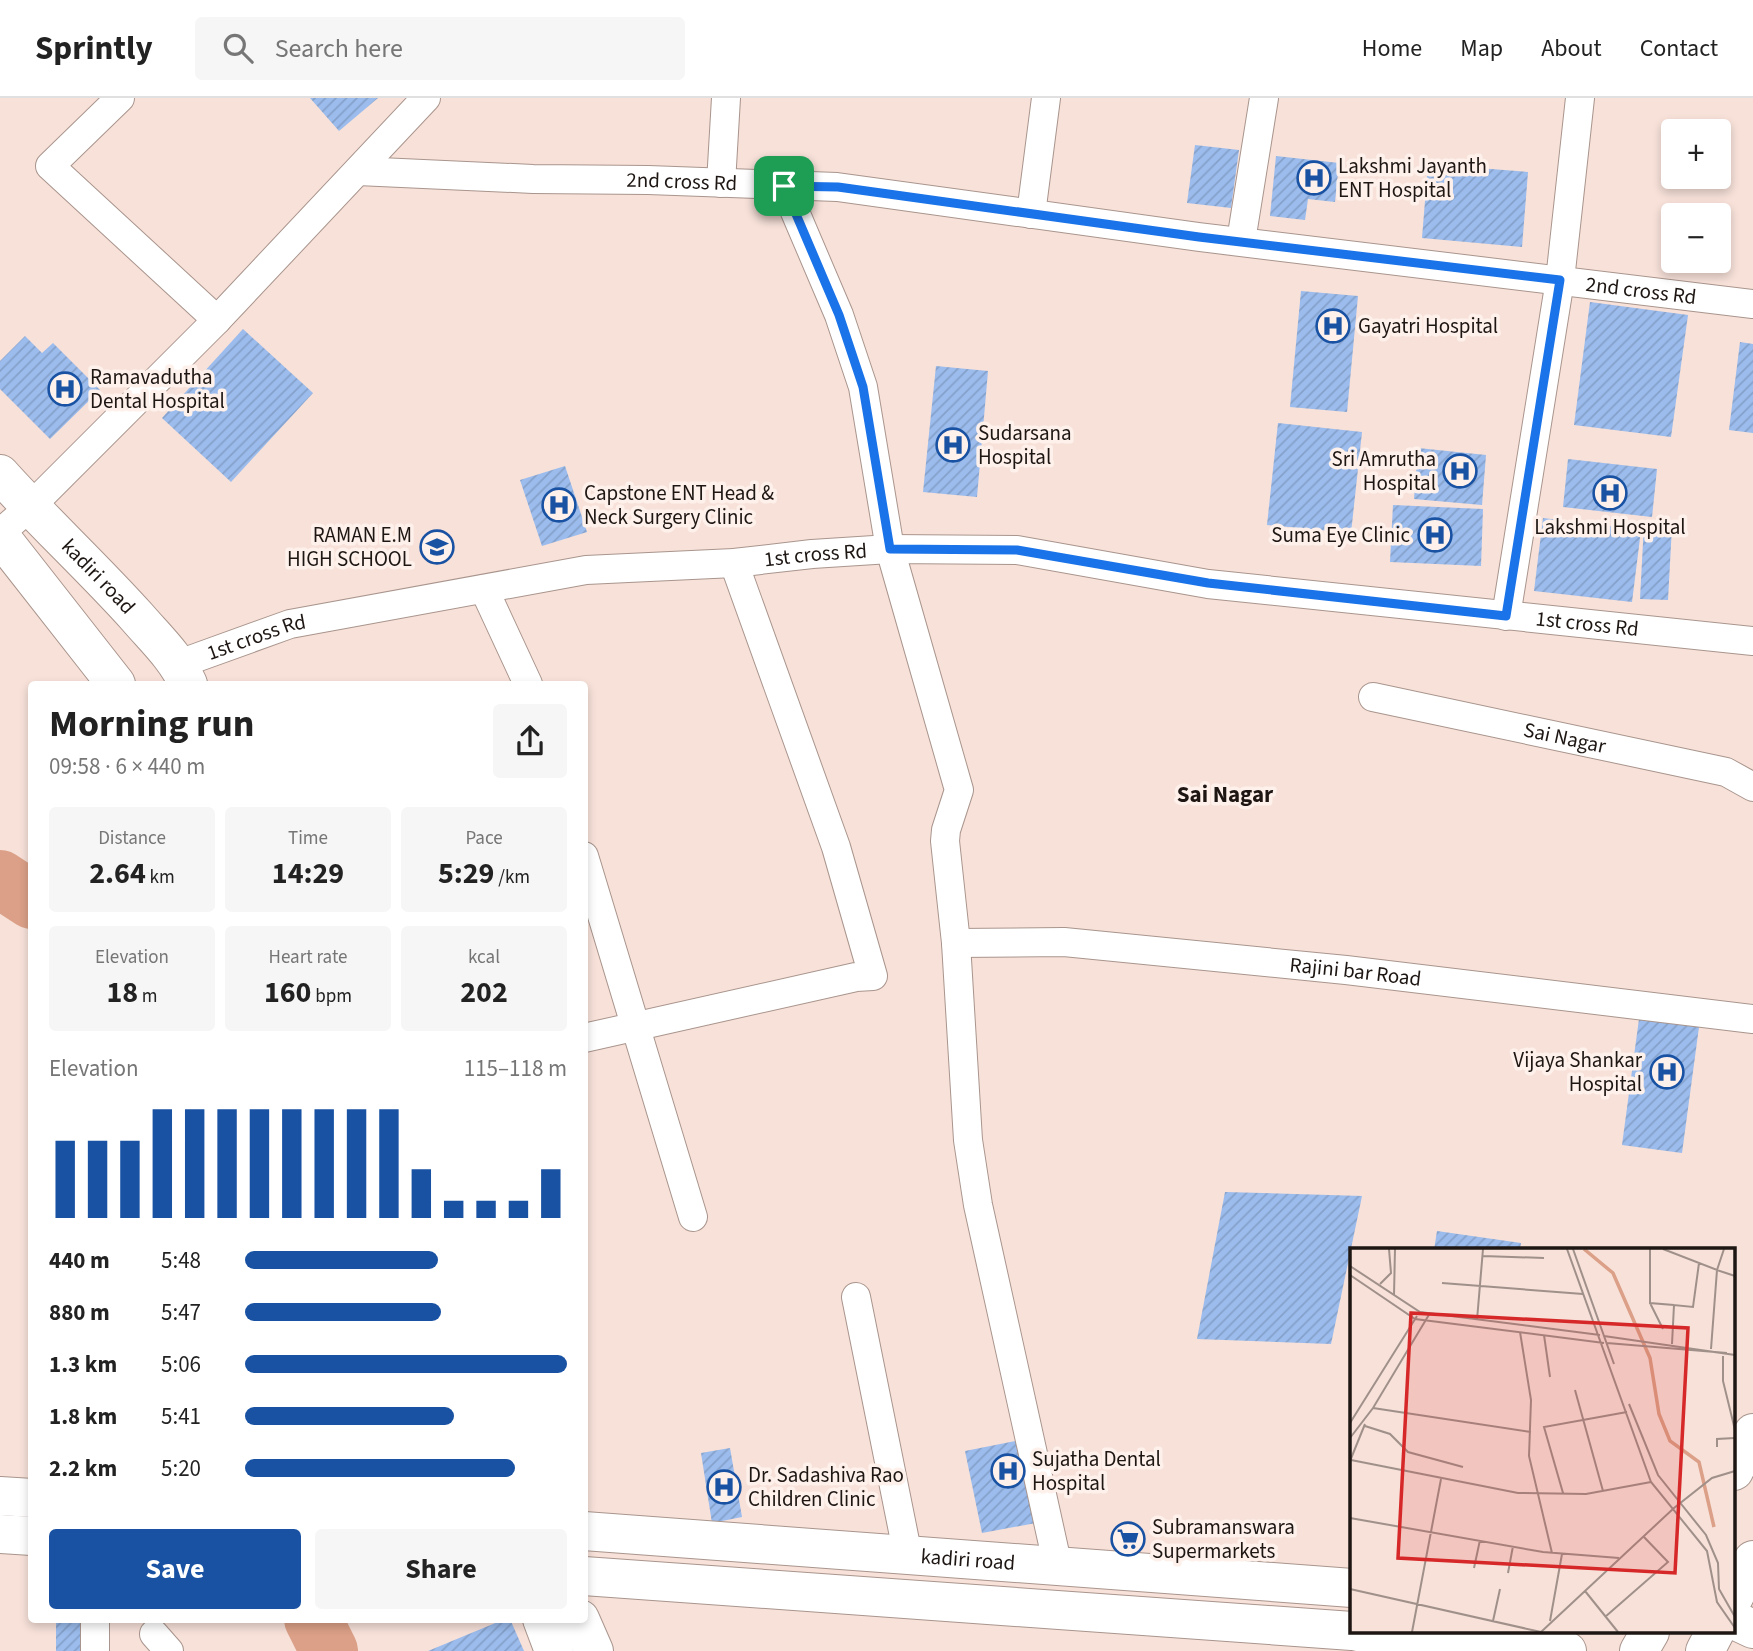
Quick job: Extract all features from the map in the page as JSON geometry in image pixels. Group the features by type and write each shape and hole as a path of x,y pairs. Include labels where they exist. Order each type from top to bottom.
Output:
{"main road":[{"name":"kadiri road","path":"0,474 99,575 184,674"},
{"path":"0,534 114,681"},
{"path":"1736,1467 1753,1433"},
{"path":"0,1496 28,1498"},
{"name":"kadiri road","path":"588,1531 1350,1588"},
{"path":"0,1534 28,1536"},
{"path":"1736,1593 1753,1560"},
{"name":"kadiri road","path":"588,1576 1567,1651"},
{"path":"1736,1620 1753,1629"},
{"path":"544,1623 554,1651"},
{"path":"582,1623 594,1651"},
{"path":"1639,1651 1649,1634"},
{"path":"1705,1651 1714,1634"}],"street":[{"path":"120,98 50,166 217,320"},
{"path":"0,534 217,320 426,98"},
{"path":"721,183 726,98"},
{"path":"1031,214 1046,98"},
{"path":"1241,241 1264,98"},
{"path":"1506,616 1560,280 1580,98"},
{"name":"2nd cross Rd","path":"358,171 533,179 838,187 1241,241 1753,304"},
{"path":"784,186 839,315 863,387 890,549 959,790 945,841 956,943 964,1089 978,1205 1058,1567"},
{"name":"1st cross Rd","path":"184,674 290,624 586,570 734,563 890,549 1017,550 1208,583 1753,641"},
{"path":"588,1037 856,977 873,976 836,847 734,563"},
{"path":"484,589 526,681"},
{"name":"Sai Nagar","path":"1373,697 1726,772 1753,787"},
{"path":"588,869 694,1217"},
{"name":"Rajini bar Road","path":"956,943 1064,942 1346,970 1753,1019"},
{"path":"856,1297 908,1556"},
{"path":"95,1623 95,1651"}],"building":[{"path":"310,98 378,98 339,131"},
{"path":"1195,145 1239,150 1231,208 1187,203"},
{"path":"1276,156 1339,163 1335,202 1308,199 1305,220 1270,216"},
{"path":"1428,164 1528,172 1522,247 1422,238"},
{"path":"1301,291 1358,296 1347,412 1290,407"},
{"path":"1590,302 1688,315 1671,437 1574,425"},
{"path":"243,329 313,393 231,482 162,418"},
{"path":"25,336 42,353 53,343 100,390 50,439 0,389 0,361"},
{"path":"1740,342 1753,344 1753,433 1729,430"},
{"path":"936,366 988,371 977,497 923,492"},
{"path":"1278,423 1362,432 1351,533 1267,525"},
{"path":"1418,448 1486,455 1482,505 1414,499"},
{"path":"1568,459 1657,469 1652,517 1563,507"},
{"path":"565,466 587,532 542,546 520,480"},
{"path":"1393,505 1483,509 1481,566 1390,562"},
{"path":"1543,518 1641,530 1632,602 1534,591"},
{"path":"1644,524 1672,526 1668,600 1640,599"},
{"path":"1639,1019 1699,1027 1682,1153 1622,1145"},
{"path":"1225,1192 1362,1196 1331,1344 1197,1339"},
{"path":"1437,1231 1521,1243 1520,1248 1434,1248"},
{"path":"1020,1440 1036,1523 982,1533 965,1451"},
{"path":"730,1448 742,1517 712,1523 701,1453"},
{"path":"56,1623 87,1623 86,1651 56,1651"},
{"path":"495,1623 512,1623 524,1651 428,1651"}],"waterway":[{"path":"0,879 28,897"},
{"path":"315,1623 329,1651"}],"place":[{"name":"Lakshmi Jayanth ENT Hospital","path":"1314,178"},
{"name":"Gayatri Hospital","path":"1333,326"},
{"name":"Ramavadutha Dental Hospital","path":"65,389"},
{"name":"Sudarsana Hospital","path":"953,445"},
{"name":"Sri Amrutha Hospital","path":"1460,471"},
{"name":"Lakshmi Hospital","path":"1610,493"},
{"name":"Capstone ENT Head & Neck Surgery Clinic","path":"559,505"},
{"name":"Suma Eye Clinic","path":"1435,535"},
{"name":"RAMAN E.M HIGH SCHOOL","path":"437,547"},
{"name":"Vijaya Shankar Hospital","path":"1667,1072"},
{"name":"Sujatha Dental Hospital","path":"1008,1471"},
{"name":"Dr. Sadashiva Rao Children Clinic","path":"724,1487"},
{"name":"Subramanswara Supermarkets","path":"1128,1539"}],"district":[{"name":"Sai Nagar","path":"1225,794"}],"route":[{"path":"784,186 838,187 1199,237 1560,280 1506,616 1208,583 1017,550 890,549 863,387 839,315 784,186"}]}
